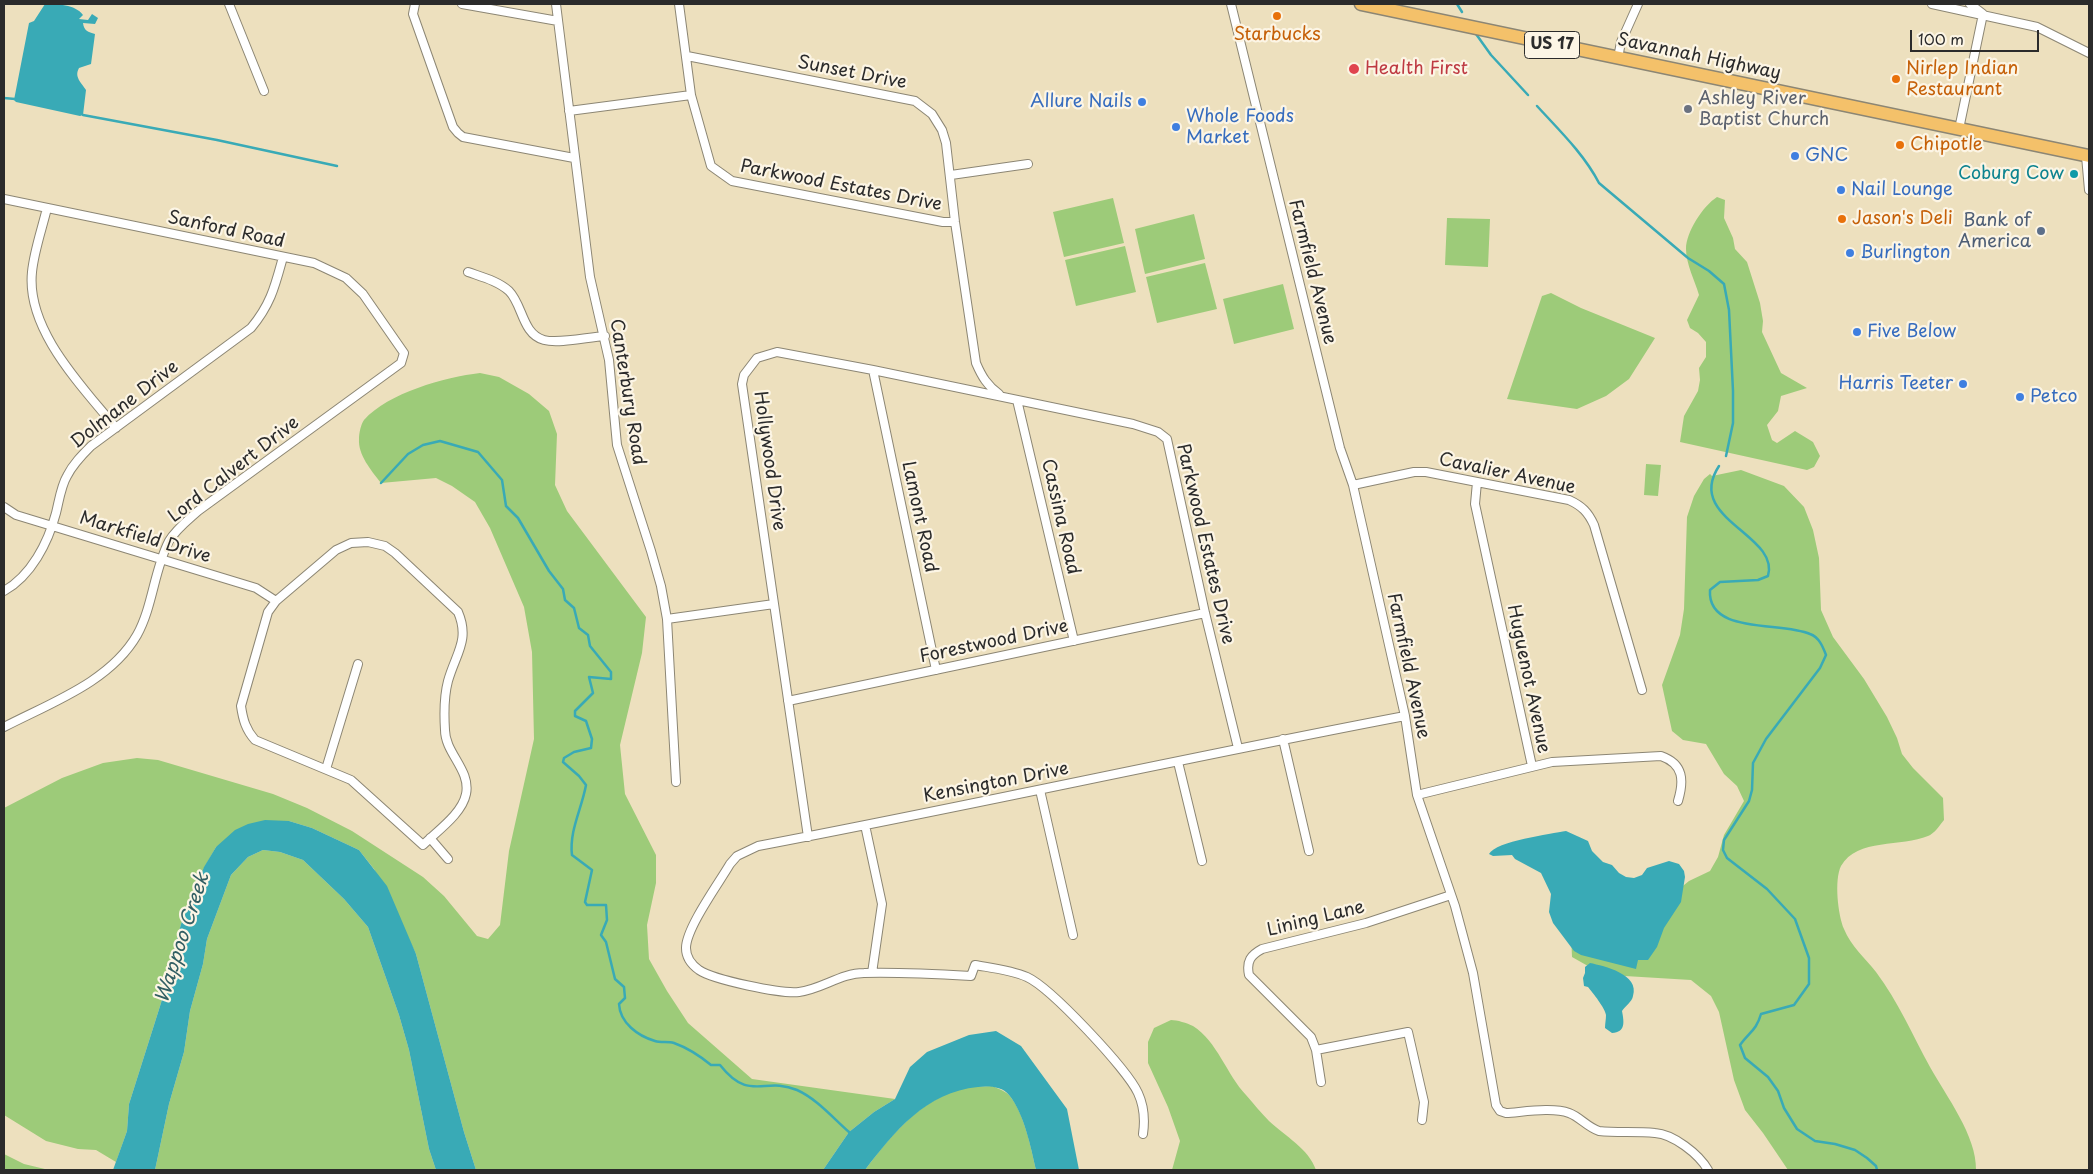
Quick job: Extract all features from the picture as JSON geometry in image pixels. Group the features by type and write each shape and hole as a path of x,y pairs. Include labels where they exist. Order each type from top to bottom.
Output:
{"highway":[{"name":"Savannah Highway","path":"1361,4 2088,156"}],"street":[{"path":"229,4 264,91"},
{"path":"415,4 413,14 453,127 458,133 464,136 574,158"},
{"path":"462,4 558,21"},
{"name":"Canterbury Road","path":"556,4 590,277 609,360 617,445 652,551 667,619 676,782"},
{"name":"Parkwood Estates Drive","path":"679,4 691,94 711,166 732,181 943,222 955,222"},
{"name":"Farmfield Avenue","path":"1231,4 1340,448 1353,485 1406,716 1417,795 1451,895 1473,973 1496,1105 1500,1111 1506,1113 1561,1110 1571,1113 1590,1128 1599,1131 1656,1132 1680,1143 1695,1153 1708,1170"},
{"path":"1618,58 1621,42 1638,4"},
{"path":"1932,4 2036,27 2089,53"},
{"path":"1970,4 1983,14"},
{"path":"1959,129 1983,14"},
{"name":"Sunset Drive","path":"687,56 915,101 932,114 942,130 946,143 955,222 976,363 982,378 1003,397"},
{"path":"569,111 691,94"},
{"path":"2088,156 2089,190"},
{"path":"951,175 1028,164"},
{"name":"Sanford Road","path":"4,199 314,263 346,278 363,294 404,352"},
{"path":"47,208 32,273 34,302 43,331 116,428"},
{"name":"Dolmane Drive","path":"4,591 15,585 26,574 43,547 53,526 66,477 76,462 91,446 251,328 271,298 282,256"},
{"path":"468,272 502,284 518,304 526,326 542,340 552,341 605,336"},
{"name":"Lord Calvert Drive","path":"4,727 73,690 112,665 126,650 143,622 169,541 186,521 401,364 404,352"},
{"name":"Hollywood Drive","path":"808,837 742,384 744,375 757,358 777,352 1017,400"},
{"name":"Lamont Road","path":"872,370 936,670"},
{"name":"Parkwood Estates Drive","path":"1017,400 1133,424 1158,432 1167,439 1205,614 1238,748"},
{"name":"Cassina Road","path":"1017,400 1074,641"},
{"name":"Cavalier Avenue","path":"1353,485 1414,472 1426,472 1569,500 1582,506 1594,526 1642,690"},
{"name":"Huguenot Avenue","path":"1417,795 1532,766 1474,504 1477,482"},
{"name":"Markfield Drive","path":"4,507 16,515 256,588 276,601"},
{"path":"368,542 385,546 395,553 458,612 463,625 463,637 448,681 445,732 450,749 466,780 467,792 462,806 423,845 351,780 255,740 245,726 241,706 268,612 276,601 336,550 351,543 368,542"},
{"path":"667,619 774,604"},
{"name":"Forestwood Drive","path":"788,701 1205,614"},
{"path":"326,769 358,664"},
{"name":"Kensington Drive","path":"872,973 844,976 800,992 783,992 710,976 697,969 688,958 686,947 691,930 730,864 737,856 758,846 1178,762 1238,748 1406,716"},
{"path":"1283,739 1309,851"},
{"path":"1532,766 1552,762 1661,756 1671,759 1678,768 1682,778 1678,801"},
{"path":"1178,762 1202,861"},
{"path":"1040,790 1073,935"},
{"path":"865,825 882,904 872,973 971,976 975,965 1006,970 1033,980 1073,1015 1138,1091 1143,1107 1143,1134"},
{"path":"430,838 448,859"},
{"name":"Lining Lane","path":"1321,1082 1316,1050 1311,1037 1248,975 1248,960 1262,948 1366,922 1451,895"},
{"path":"1316,1050 1408,1032 1424,1102 1422,1120"}],"green space":[{"path":"1717,197 1725,200 1724,218 1733,238 1735,249 1747,262 1760,303 1763,321 1762,332 1781,373 1807,388 1781,396 1778,411 1767,425 1772,440 1777,443 1795,431 1813,442 1820,456 1814,467 1807,470 1680,442 1684,416 1698,391 1700,380 1699,368 1706,357 1706,342 1698,333 1690,328 1687,320 1699,295 1687,261 1687,242 1696,220"},
{"path":"1113,198 1124,243 1064,257 1053,212"},
{"path":"1194,214 1205,259 1145,274 1135,229"},
{"path":"1447,218 1490,219 1488,267 1445,265"},
{"path":"1125,246 1136,292 1076,306 1065,260"},
{"path":"1205,263 1217,309 1157,323 1146,277"},
{"path":"1283,284 1294,329 1234,344 1223,299"},
{"path":"1551,293 1581,308 1655,338 1629,379 1606,396 1577,409 1507,399 1542,296"},
{"path":"480,373 499,377 529,394 549,411 557,434 555,485 567,511 646,617 642,653 620,745 625,794 656,855 656,883 647,925 649,959 667,991 688,1023 752,1079 895,1099 874,1112 849,1132 823,1170 476,1170 416,954 374,869 359,850 312,828 289,821 216,847 204,868 181,924 161,1003 129,1104 127,1131 116,1162 96,1150 78,1149 46,1141 4,1115 4,808 62,778 103,763 137,758 158,760 273,794 307,808 352,831 423,877 444,896 477,936 488,939 500,925 509,851 534,739 532,652 524,607 490,528 475,502 452,486 436,478 381,483 369,468 359,445 360,429 364,420 374,410 387,402 402,394 450,378"},
{"path":"1646,464 1661,465 1658,496 1644,495"},
{"path":"1741,470 1784,486 1804,507 1813,530 1819,558 1821,610 1833,637 1864,679 1887,717 1902,754 1943,798 1944,820 1930,835 1869,847 1848,857 1839,872 1838,898 1842,923 1847,935 1876,972 1891,995 1966,1130 1975,1157 1976,1170 1788,1170 1745,1110 1734,1080 1719,1012 1711,996 1691,980 1625,976 1595,970 1572,957 1571,933 1668,898 1689,881 1710,871 1718,857 1724,835 1744,801 1737,786 1724,774 1706,744 1683,740 1672,731 1662,685 1680,635 1684,609 1687,517 1694,496 1704,479 1710,474 1712,476"},
{"path":"263,850 280,852 303,860 344,899 368,927 399,1015 409,1050 429,1149 436,1170 155,1170 169,1104 184,1052 190,1011 203,964 207,939 231,875 248,857"},
{"path":"1171,1020 1193,1026 1209,1040 1239,1087 1269,1121 1302,1149 1313,1162 1316,1170 1172,1170 1180,1141 1168,1107 1148,1063 1148,1042 1154,1028"},
{"path":"992,1086 1009,1095 1019,1111 1036,1170 865,1170 895,1133 918,1111 931,1102 965,1088"},
{"path":"4,1154 24,1164 49,1170 4,1170"}],"water":[{"path":"45,4 66,5 80,11 83,15 79,19 88,20 92,14 98,18 95,24 83,23 87,31 95,34 91,64 79,68 77,74 86,90 83,115 80,116 14,100 29,23 34,21"},
{"name":"Wappoo Creek","path":"265,820 289,821 312,828 359,850 387,886 416,954 476,1170 436,1170 429,1149 409,1050 399,1015 368,927 344,899 303,860 280,852 263,850 248,857 231,875 207,939 203,964 190,1011 184,1052 169,1104 155,1170 113,1170 127,1131 129,1104 161,1003 181,924 204,867 216,847 235,830 248,824"},
{"path":"1566,831 1588,841 1592,851 1603,862 1612,865 1619,873 1626,877 1634,878 1642,875 1647,868 1669,861 1679,864 1684,871 1685,877 1681,902 1664,928 1657,947 1648,960 1638,960 1636,969 1581,955 1574,951 1553,923 1549,912 1551,894 1541,873 1515,859 1512,855 1493,856 1489,854 1494,849 1512,842"},
{"path":"1590,963 1619,972 1631,982 1634,988 1630,1002 1622,1011 1623,1026 1620,1031 1612,1033 1605,1028 1606,1015 1603,1009 1588,987 1584,986 1585,967"},
{"path":"996,1031 1021,1046 1067,1109 1079,1170 1036,1170 1026,1131 1014,1102 1003,1090 995,1087 978,1087 959,1090 927,1105 900,1128 865,1170 823,1170 849,1132 874,1112 895,1099 910,1067 927,1052 969,1035"}],"waterway":[{"path":"1457,4 1462,12"},
{"path":"1476,34 1491,55 1528,95"},
{"path":"4,98 15,99"},
{"path":"1537,106 1579,152 1599,183 1688,258 1709,271 1724,284 1729,310 1733,391 1733,423 1726,456"},
{"path":"83,115 217,140 337,166"},
{"path":"381,483 408,454 423,445 440,441 478,452 502,480 506,506 518,518 549,571 563,589 565,600 574,608 579,628 588,635 590,646 611,672 611,679 589,677 593,693 575,711 575,716 586,721 592,739 591,748 574,752 564,758 563,762 586,785 572,837 572,855 592,870 585,902 587,905 606,905 607,920 601,935 606,942 615,979 624,987 625,998 619,1004 626,1023 642,1036 657,1042 674,1043 694,1052 711,1065 720,1065 740,1083 749,1086 785,1086 797,1090 818,1104 850,1134"},
{"path":"1719,466 1712,484 1714,500 1722,513 1760,549 1768,561 1768,576 1758,580 1720,582 1710,590 1712,604 1720,614 1733,620 1748,624 1798,630 1813,635 1822,646 1826,655 1820,668 1766,739 1753,763 1752,790 1749,801 1724,840 1723,850 1727,858 1767,889 1795,919 1809,958 1809,984 1794,1005 1761,1014 1755,1028 1740,1045 1745,1058 1768,1077 1778,1091 1784,1108 1797,1129 1815,1141 1855,1150 1876,1166 1877,1170"}],"place":[{"name":"Starbucks","path":"1277,16"},
{"name":"Health First","path":"1354,69"},
{"name":"Nirlep Indian Restaurant","path":"1896,79"},
{"name":"Allure Nails","path":"1142,102"},
{"name":"Ashley River Baptist Church","path":"1688,109"},
{"name":"Whole Foods Market","path":"1176,127"},
{"name":"Chipotle","path":"1900,145"},
{"name":"GNC","path":"1795,156"},
{"name":"Coburg Cow","path":"2074,174"},
{"name":"Nail Lounge","path":"1841,190"},
{"name":"Jason's Deli","path":"1842,219"},
{"name":"Bank of America","path":"2041,231"},
{"name":"Burlington","path":"1850,253"},
{"name":"Five Below","path":"1857,332"},
{"name":"Harris Teeter","path":"1963,384"},
{"name":"Petco","path":"2020,397"}]}
